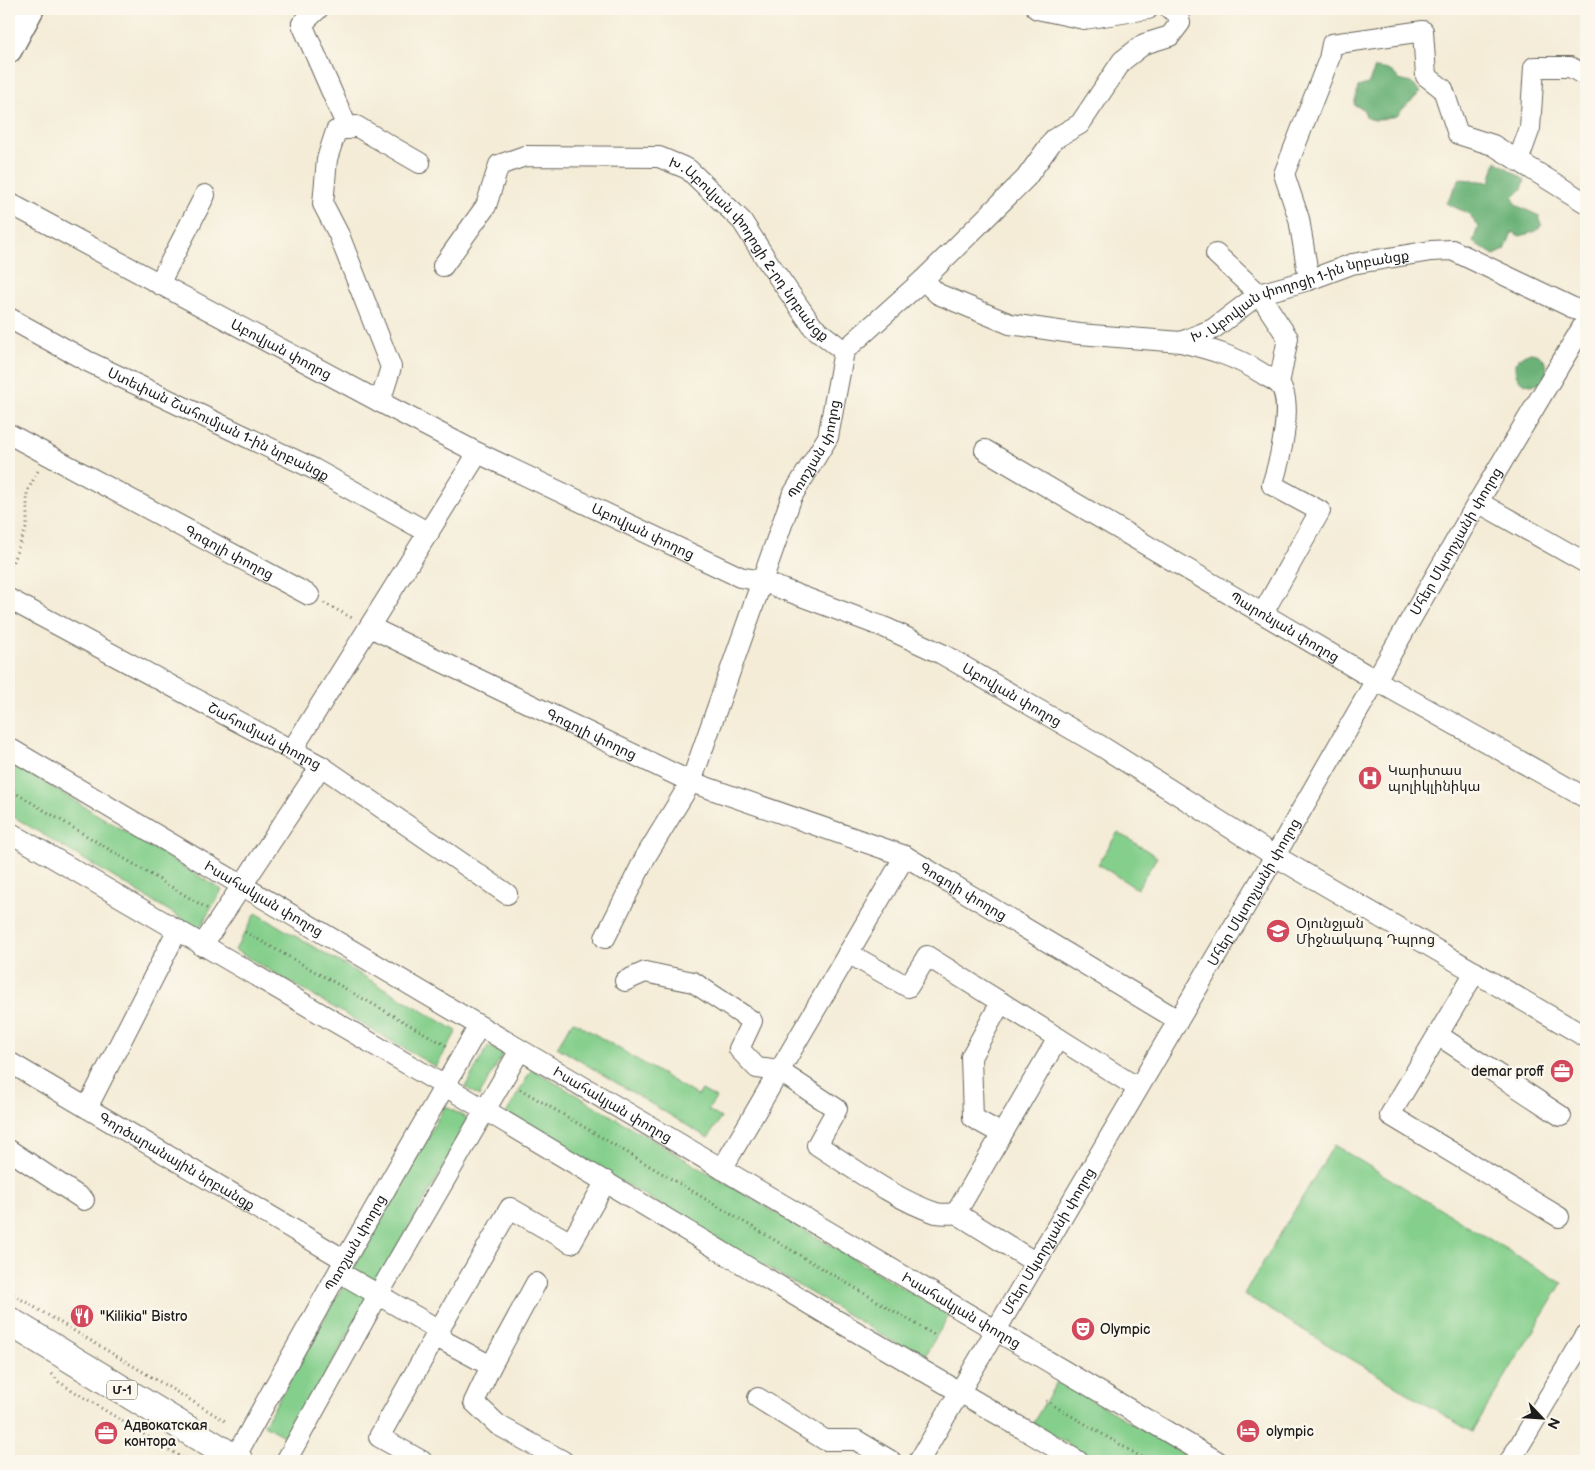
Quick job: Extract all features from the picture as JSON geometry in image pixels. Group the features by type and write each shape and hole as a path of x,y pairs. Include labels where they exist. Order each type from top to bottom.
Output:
{"highway":[{"name":"Մ-1","path":"9,1321 236,1460"}],"main road":[{"path":"9,50 31,9"}],"street":[{"path":"318,9 302,24 348,129"},
{"path":"1037,9 1084,19 1148,9"},
{"path":"844,351 923,280 1026,178 1054,139 1080,124 1122,61 1144,44 1170,36 1180,23 1177,12 1170,9"},
{"path":"1309,280 1299,219 1284,174 1329,59 1332,44 1422,31 1426,76 1443,89 1458,134 1493,145 1586,203"},
{"path":"1518,161 1530,128 1534,67 1570,66 1586,76"},
{"path":"380,402 391,367 339,235 323,204 327,158 336,132 356,126 420,163"},
{"name":"Խ․Աբովյան փողոցի 2-րդ նրբանցք","path":"443,266 486,206 499,164 525,156 659,157 688,169 742,220 766,259 813,327 844,351"},
{"path":"159,284 205,195"},
{"name":"Աբովյան փողոց","path":"12,211 159,284 478,452 740,577 761,581 886,628 942,654 1101,746 1275,856 1586,1037"},
{"name":"Խ․Աբովյան փողոցի 1-ին նրբանցք","path":"923,280 938,294 1010,324 1079,334 1181,342 1213,329 1259,294 1309,280 1352,264 1431,251 1452,250 1586,314"},
{"path":"1216,254 1259,294 1288,338 1279,384"},
{"name":"Ստեփան Շահումյան 1-ին նրբանցք","path":"9,318 87,361 314,469 428,533"},
{"name":"Մհեր Մկտրչյանի փողոց","path":"919,1461 1275,856 1478,502 1586,321"},
{"path":"1181,342 1219,352 1246,363 1279,384 1287,402 1280,461 1272,484 1320,510 1263,614"},
{"name":"Պռոշյան փողոց","path":"605,938 646,856 691,782 792,496 828,437 844,351"},
{"name":"Գոգոլի փողոց","path":"9,434 309,595"},
{"name":"Պարոնյան փողոց","path":"985,450 1377,681 1586,798"},
{"path":"292,750 478,452"},
{"path":"1478,502 1586,563"},
{"name":"Շահումյան փողոց","path":"9,599 320,766 507,894"},
{"name":"Գոգոլի փողոց","path":"370,627 691,782 905,856 1178,1020"},
{"name":"Իսահակյան փողոց","path":"9,748 1217,1461"},
{"path":"202,946 320,766"},
{"path":"9,832 445,1086 831,1317 1078,1461"},
{"path":"722,1169 905,856"},
{"path":"87,1108 177,931"},
{"path":"848,953 908,987 927,956 1138,1088"},
{"path":"625,981 645,972 693,982 752,1021 739,1049 757,1068 779,1071 837,1109 817,1145 868,1178 907,1199 938,1213 956,1214 1036,1263"},
{"path":"1475,972 1390,1115 1559,1217"},
{"path":"1001,1002 971,1057 973,1118 1002,1134"},
{"name":"Պռոշյան փողոց","path":"236,1460 342,1266 479,1026"},
{"path":"1438,1034 1561,1116"},
{"path":"956,1214 1058,1038"},
{"path":"286,1461 378,1295 520,1050"},
{"name":"Գործարանային նրբանցք","path":"9,1062 87,1108 342,1266 378,1295 439,1330 444,1341 491,1366"},
{"path":"9,1150 84,1200"},
{"path":"422,1461 378,1437 510,1208 571,1243 606,1182"},
{"path":"536,1282 474,1402 498,1425 563,1461"},
{"path":"1510,1461 1586,1335"},
{"path":"758,1398 825,1440 856,1440 891,1461"}],"path":[{"path":"9,572 27,526 27,492 47,455"},
{"path":"309,595 370,627"},
{"path":"9,789 210,910"},
{"path":"245,932 447,1047"},
{"path":"520,1089 936,1336"},
{"path":"9,1292 227,1422"},
{"path":"51,1373 58,1382 187,1461"},
{"path":"1046,1400 1148,1461"}],"green space":[{"path":"1375,68 1389,71 1399,80 1411,83 1421,92 1397,116 1375,120 1367,118 1363,109 1354,105 1358,87 1368,84"},
{"path":"1496,161 1525,180 1522,189 1513,198 1516,205 1539,216 1542,225 1534,232 1520,236 1512,232 1505,250 1494,255 1473,242 1478,227 1469,214 1446,203 1460,179 1490,182"},
{"path":"1531,353 1537,354 1542,358 1546,363 1546,375 1542,380 1537,384 1531,385 1525,384 1520,380 1516,375 1515,369 1516,363 1520,358 1525,354"},
{"path":"9,761 222,890 199,929 9,814"},
{"path":"1118,832 1157,857 1137,889 1098,864"},
{"path":"256,913 457,1031 436,1067 235,950"},
{"path":"573,1021 698,1096 702,1090 716,1098 708,1110 721,1118 708,1138 557,1047"},
{"path":"488,1046 503,1054 479,1096 465,1087"},
{"path":"532,1069 949,1315 923,1359 506,1114"},
{"path":"445,1106 470,1120 289,1439 264,1425"},
{"path":"1334,1145 1562,1283 1472,1432 1244,1294"},
{"path":"1058,1380 1195,1461 1096,1461 1033,1423"}],"place":[{"name":"Կարիտաս պոլիկլինիկա","path":"1370,778"},
{"name":"Օյունջյան Միջնակարգ Դպրոց","path":"1278,931"},
{"name":"demar proff","path":"1562,1071"},
{"name":"\"Kilikia\" Bistro","path":"82,1316"},
{"name":"Olympic","path":"1083,1329"},
{"name":"olympic","path":"1248,1431"},
{"name":"Адвокатская контора","path":"106,1433"}]}
